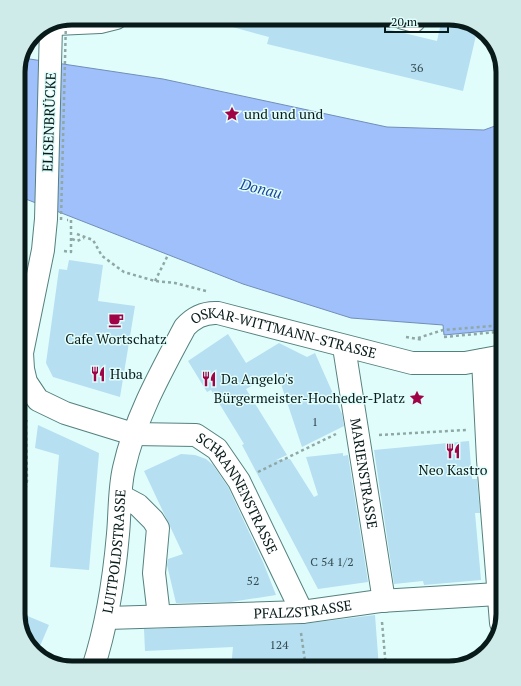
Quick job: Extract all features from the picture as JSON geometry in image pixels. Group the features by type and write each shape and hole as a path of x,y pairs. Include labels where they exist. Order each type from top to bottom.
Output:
{"street":[{"name":"ELISENBRÜCKE","path":"25,338 43,250 54,219 60,27"},
{"name":"OSKAR-WITTMANN-STRASSE","path":"133,434 155,385 185,327 192,319 211,312 344,347 412,363 458,363 493,358"},
{"name":"MARIENSTRASSE","path":"344,347 382,601"},
{"path":"493,358 486,429 495,459 496,504"},
{"name":"ELISENBRÜCKE","path":"25,378 26,382"},
{"name":"SCHRANNENSTRASSE","path":"26,382 38,400 65,413 133,434 196,435 217,449 239,481 302,612"},
{"name":"LUITPOLDSTRASSE","path":"95,661 107,618 115,564 123,470 133,434"},
{"path":"121,496 138,505 153,520 158,528 154,573 159,616"},
{"name":"PFALZSTRASSE","path":"107,618 302,612 382,601 496,594"}],"path":[{"path":"54,219 60,27"},
{"path":"71,220 71,252"},
{"path":"77,234 84,238 93,240 102,256 124,272 155,282 175,283 209,292"},
{"path":"72,239 77,241 84,238"},
{"path":"155,282 168,255"},
{"path":"416,339 444,330 496,325"},
{"path":"444,337 496,332"},
{"path":"402,337 431,341"},
{"path":"25,492 27,481 26,422"},
{"path":"239,481 357,430 486,429"},
{"path":"382,601 386,661"},
{"path":"302,612 300,623 305,661"}],"water":[{"name":"Donau","path":"27,59 163,79 387,127 484,130 496,126 496,330 444,335 443,325 351,318 243,284 25,199 25,69"}],"building":[{"path":"225,25 370,25 437,41 440,25 464,27 476,34 463,91 267,44 269,37"},
{"path":"69,260 103,265 98,301 135,306 120,397 53,377 46,363 59,269 67,270"},
{"path":"228,334 246,363 279,343 307,357 315,353 342,414 344,426 302,447 277,372 246,389 287,455 276,460 290,459 314,497 318,495 306,457 343,453 343,456 348,455 368,582 318,589 242,445 244,444 211,390 207,392 188,361"},
{"path":"38,425 99,453 89,570 50,567 59,455 35,448"},
{"path":"469,441 472,479 477,479 480,513 475,513 481,580 424,585 423,581 394,584 374,450"},
{"path":"181,454 195,455 206,459 213,465 228,487 263,562 276,595 231,602 176,603 167,565 168,559 183,554 144,471"},
{"path":"25,615 49,625 39,647 30,635 25,620"},
{"path":"375,615 378,661 232,661 233,647 145,651 144,629 302,624"}],"place":[{"name":"und und und","path":"232,114"},
{"name":"Cafe Wortschatz","path":"116,320"},
{"name":"Huba","path":"98,374"},
{"name":"Da Angelo's","path":"209,379"},
{"name":"Bürgermeister-Hocheder-Platz","path":"417,398"},
{"name":"Neo Kastro","path":"453,451"}]}
